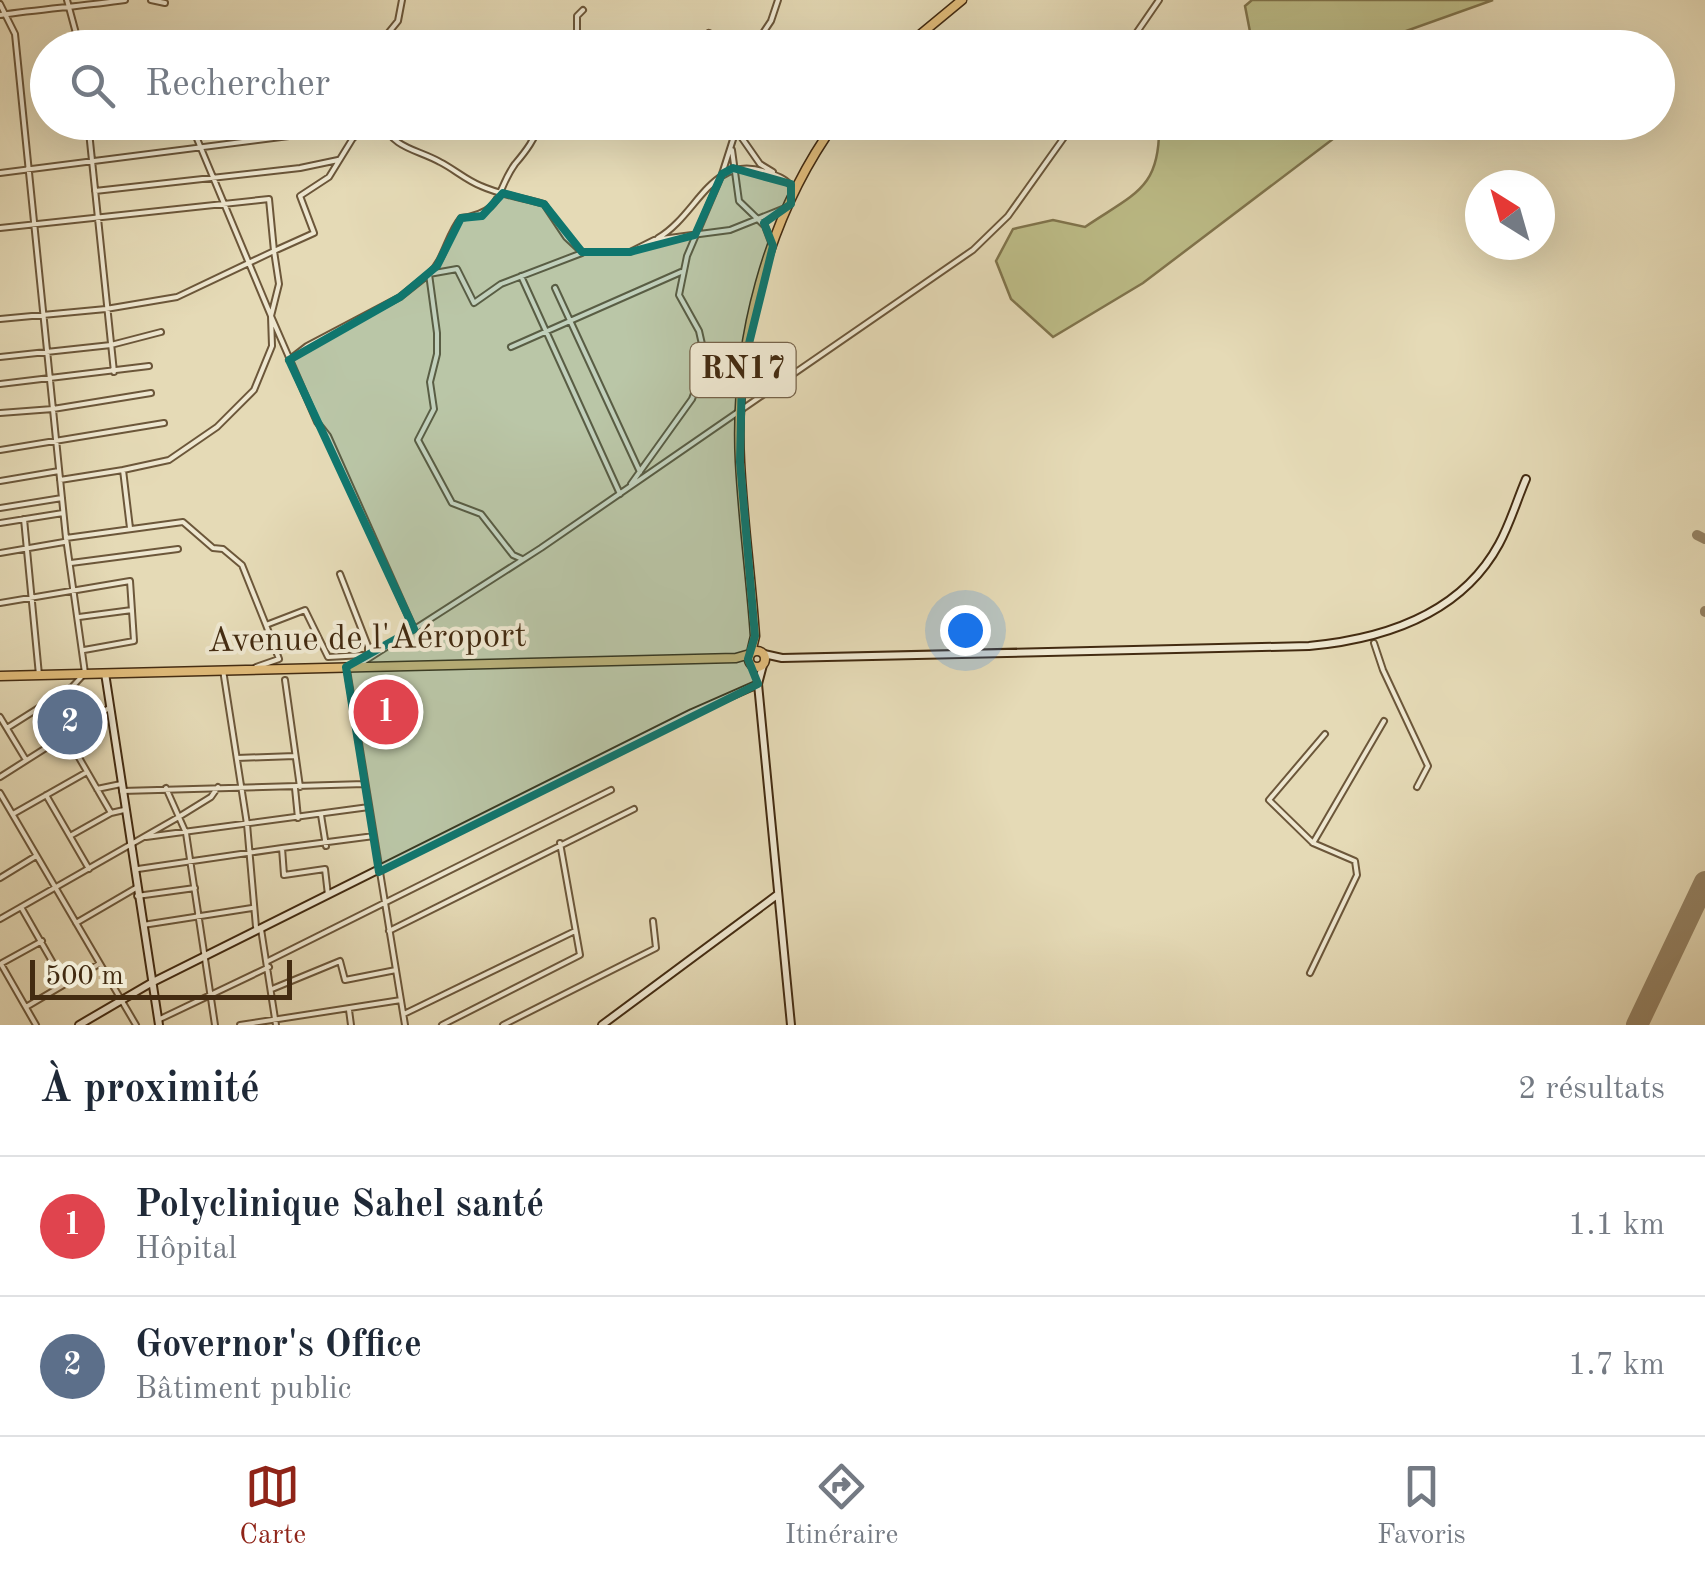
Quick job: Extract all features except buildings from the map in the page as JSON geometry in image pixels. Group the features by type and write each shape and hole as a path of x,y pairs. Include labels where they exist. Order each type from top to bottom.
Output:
{"main road":[{"path":"926,30 962,0"},
{"name":"RN17","path":"757,659 740,462 740,412 750,326 773,246 826,140"},
{"name":"Avenue de l'Aéroport","path":"0,676 757,659"}],"street":[{"path":"67,0 74,30"},
{"path":"2,15 125,0"},
{"path":"151,0 166,3"},
{"path":"391,30 398,21 402,0"},
{"path":"765,30 778,0"},
{"path":"1138,30 1159,0"},
{"path":"0,4 2,15 16,34 63,513 86,673 72,687 6,728"},
{"path":"577,30 577,16 583,10"},
{"path":"90,140 114,372"},
{"path":"199,140 289,360 317,422 328,436 414,629"},
{"path":"0,173 253,140"},
{"path":"0,320 106,309 177,296 314,233 300,196 330,177 352,140"},
{"path":"393,140 486,188 544,204 566,237 582,252"},
{"path":"289,360 307,346 400,297 429,274 437,266 453,228 461,218 482,216 503,192 513,166 530,150 534,140"},
{"path":"626,489 692,399 706,362 699,332 679,295 686,256 734,140"},
{"path":"743,140 760,164 782,177 796,193"},
{"path":"394,1025 405,1024 369,807 351,667 524,559 973,250 1008,216 1062,140"},
{"path":"732,146 739,200 765,226 773,246"},
{"path":"94,191 338,160"},
{"path":"429,274 457,270 474,303 501,284 582,252 630,252 654,240 676,228 722,174 733,168 754,167 782,177 804,177"},
{"path":"0,228 225,206 269,198 279,284 271,316 272,346 254,390 217,427 168,460 60,480"},
{"path":"654,240 730,230 776,214 791,204"},
{"path":"511,347 681,272"},
{"path":"429,274 437,333 430,382 434,409 418,440 452,504 482,514 514,556 524,559"},
{"path":"521,276 620,494"},
{"path":"555,288 640,472"},
{"path":"0,357 111,345 161,332"},
{"path":"0,384 148,366"},
{"path":"0,413 151,393"},
{"path":"0,450 164,424"},
{"path":"123,470 130,528"},
{"path":"0,480 59,471"},
{"path":"792,1025 757,659 1355,642 1435,612 1473,582 1500,542 1526,479"},
{"path":"0,508 62,498"},
{"path":"0,524 63,513"},
{"path":"24,519 39,675"},
{"path":"0,554 130,528 183,522 213,548 223,549 242,565 279,659 252,669"},
{"path":"72,563 178,549"},
{"path":"340,574 368,646 368,659"},
{"path":"0,604 130,580 134,641 84,650"},
{"path":"79,617 132,610"},
{"path":"266,625 305,610 328,657 363,654 368,659"},
{"path":"1374,643 1428,766 1417,788"},
{"path":"223,670 247,824 254,908 268,964 276,1023"},
{"path":"104,672 159,1022 385,900 611,790"},
{"path":"285,680 296,756 298,818"},
{"path":"85,1024 150,983 759,682"},
{"path":"47,702 110,813"},
{"path":"0,776 109,708"},
{"path":"0,717 27,760"},
{"path":"1313,843 1384,721"},
{"path":"1310,973 1357,874 1355,861 1313,843 1269,800 1326,734"},
{"path":"237,758 296,756"},
{"path":"12,814 87,772"},
{"path":"97,789 366,784"},
{"path":"0,919 212,797 218,787"},
{"path":"166,788 186,832 215,1025"},
{"path":"0,794 136,1025"},
{"path":"46,795 89,870"},
{"path":"144,838 369,807"},
{"path":"390,931 634,809"},
{"path":"70,836 110,813 124,810"},
{"path":"320,815 326,844"},
{"path":"133,869 374,836"},
{"path":"442,1025 580,954 560,844"},
{"path":"282,848 284,875 325,869 328,896"},
{"path":"1,875 36,856"},
{"path":"76,923 136,892 194,888"},
{"path":"602,1025 777,895"},
{"path":"21,907 65,984"},
{"path":"143,924 254,908"},
{"path":"503,1025 656,948 652,922"},
{"path":"403,1015 575,932"},
{"path":"36,1025 0,964 42,941"},
{"path":"272,989 340,960 345,980 396,970"},
{"path":"26,1008 99,964"},
{"path":"240,1025 276,1023 401,1000"},
{"path":"349,1008 351,1025"}],"highlighted area":[{"path":"733,168 791,184 791,204 764,223 773,246 742,372 740,462 755,636 748,659 758,684 379,872 346,667 414,629 289,360 400,297 437,266 461,218 482,216 503,193 544,204 582,252 630,252 695,235 722,174"}],"green space":[{"path":"1252,0 1493,0 1409,30 1250,30 1245,6"},
{"path":"1158,140 1332,140 1143,283 1053,337 1011,299 996,261 1013,229 1053,220 1085,227 1142,187 1150,176"}],"taxiway":[{"path":"1697,535 1705,539"}],"runway":[{"path":"1637,1025 1705,882"}],"place":[{"name":"Polyclinique Sahel santé","path":"386,712"},
{"name":"Governor's Office","path":"70,722"}]}
